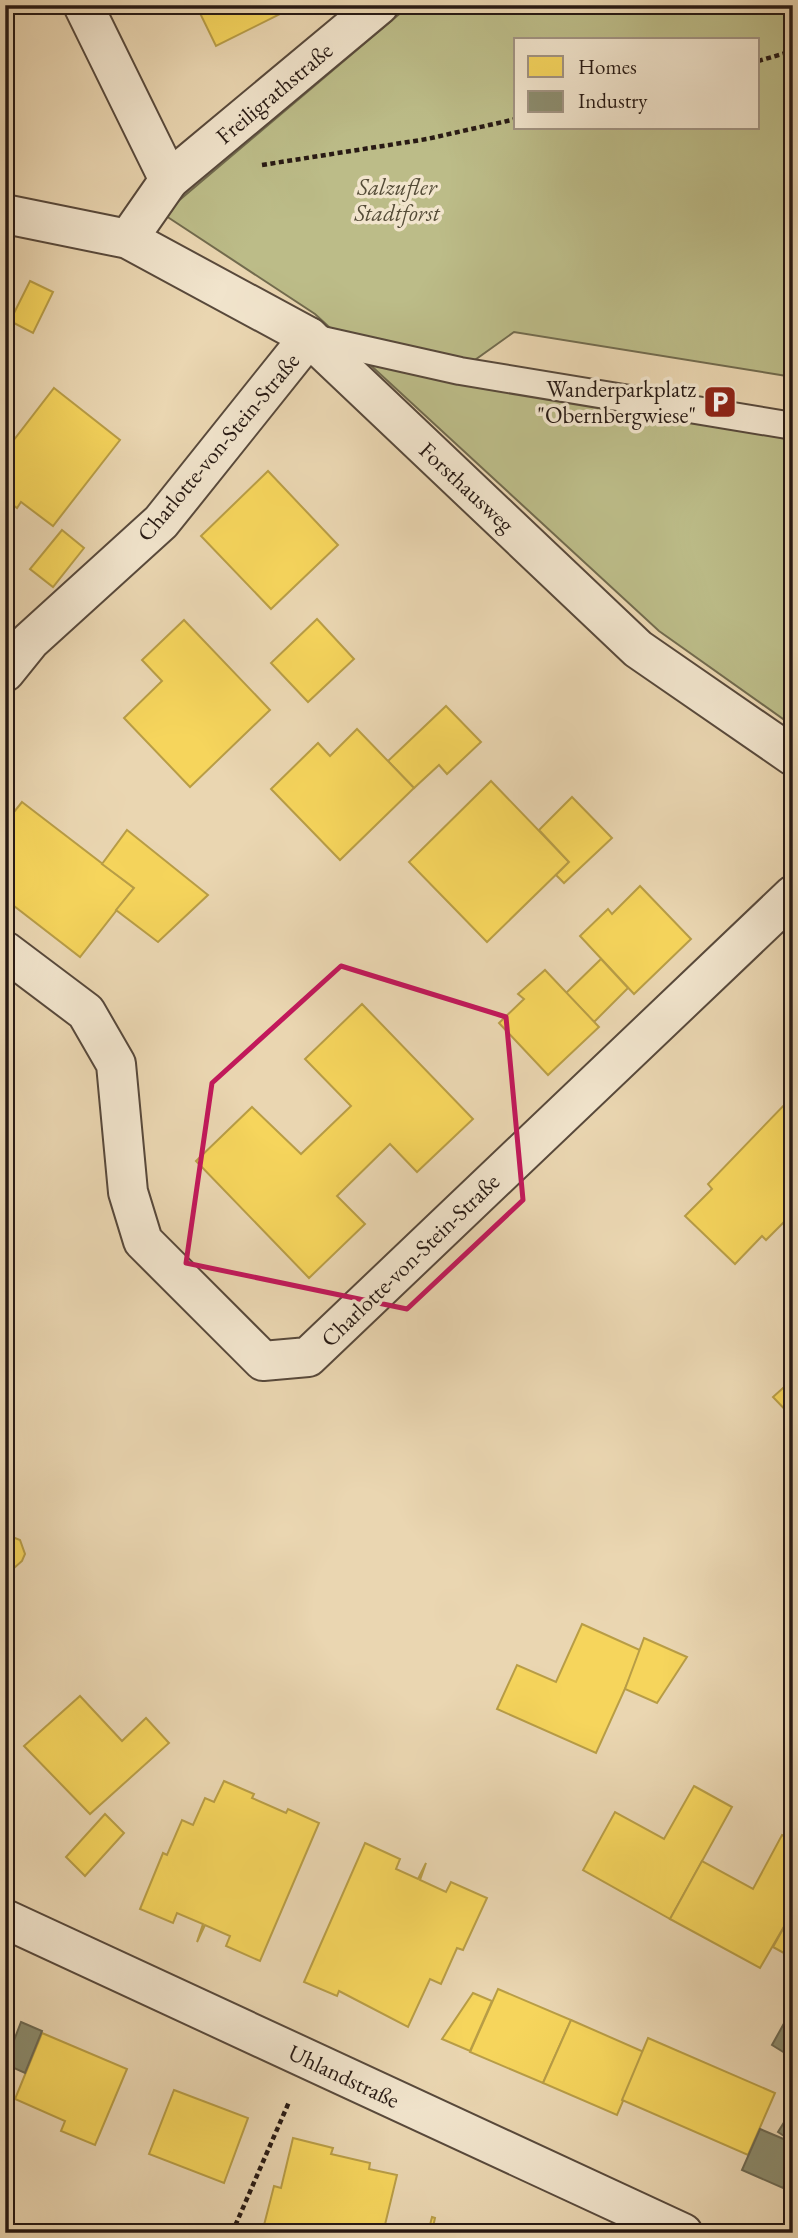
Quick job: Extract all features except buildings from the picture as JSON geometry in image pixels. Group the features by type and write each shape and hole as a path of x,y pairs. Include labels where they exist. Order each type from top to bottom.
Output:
{"street":[{"path":"83,5 169,180"},
{"name":"Freiligrathstraße","path":"128,239 169,180 379,5"},
{"name":"Forsthausweg","path":"5,214 128,239 309,337 638,649 793,756"},
{"name":"Charlotte-von-Stein-Straße","path":"5,672 30,641 161,522 309,337"},
{"name":"Charlotte-von-Stein-Straße","path":"5,951 86,1012 116,1064 128,1192 142,1241 263,1361 308,1357 793,895"},
{"name":"Uhlandstraße","path":"5,1919 683,2233"}],"lane":[{"path":"309,337 460,371 793,426"}],"path":[{"path":"760,60 793,51"},
{"path":"250,167 427,139 514,119"},
{"path":"232,2233 307,2059"}],"highlighted area":[{"path":"341,966 506,1017 523,1200 407,1309 186,1263 212,1083"}],"green space":[{"name":"Salzufler Stadtforst","path":"410,5 793,5 793,377 514,332 461,370 793,426 793,726 659,631 315,314 163,214"}],"place":[{"name":"Wanderparkplatz \"Obernbergwiese\"","path":"720,402"}]}
